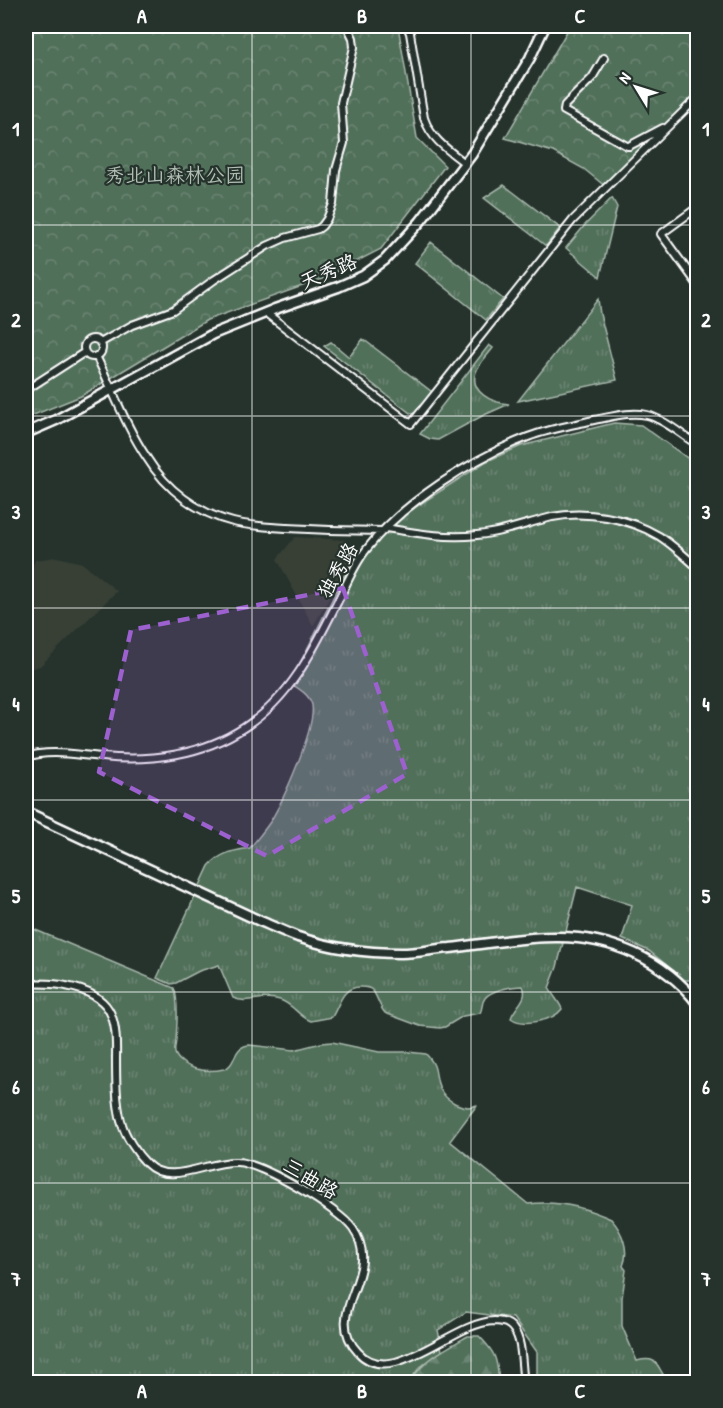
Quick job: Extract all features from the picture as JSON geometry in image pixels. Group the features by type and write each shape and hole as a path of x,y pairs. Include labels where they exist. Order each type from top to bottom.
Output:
{"main road":[{"name":"天秀路","path":"26,434 56,420 213,334 338,288 363,276 385,260 420,222 465,163 502,106 545,26"},
{"path":"26,812 298,937 331,946 371,952 403,953 554,937 609,943 629,950 651,962 671,976 698,1004"}],"street":[{"path":"100,343 132,325 173,310 267,246 322,226 333,204 336,170 344,143 341,103 354,47 351,32 347,26"},
{"path":"407,26 427,126 437,141 465,163"},
{"path":"604,58 592,78 564,105 566,113 627,146 645,139 673,121"},
{"path":"266,313 411,424 573,220 698,97"},
{"path":"698,207 661,234 698,285"},
{"path":"94,340 100,343 101,350 96,356 90,357 85,352 84,347 88,341 94,340"},
{"path":"26,390 85,352"},
{"path":"96,356 134,435 155,470 173,490 202,511 225,520 250,525 314,530 384,529 438,536 474,536 512,529 553,517 594,515 650,531 670,543 698,568"},
{"name":"独秀路","path":"26,757 52,753 120,759 162,757 206,746 247,726 271,707 293,680 317,641 358,562 384,529 413,504 470,465 510,445 560,427 623,415 646,415 663,422 698,446"},
{"name":"三曲路","path":"26,983 70,986 93,996 107,1006 116,1028 117,1092 121,1122 127,1136 151,1168 169,1174 224,1162 249,1163 316,1199 346,1221 359,1240 362,1260 359,1278 346,1314 345,1326 351,1344 363,1358 376,1364 393,1364 472,1326 500,1321 510,1325 518,1337 524,1383"}],"highlighted area":[{"path":"343,588 407,774 267,856 99,772 131,630"}],"shaded area":[{"path":"295,537 345,540 352,560 313,626 277,559"},
{"path":"57,557 82,563 117,591 40,666 26,670 26,584 35,560"}],"green space":[{"name":"秀北山森林公园","path":"26,26 398,26 417,138 445,166 381,249 322,279 207,320 81,396 26,418"},
{"path":"570,26 689,26 697,37 697,100 606,187 584,169 553,152 505,138"},
{"path":"504,185 560,228 546,246 484,198"},
{"path":"612,198 617,207 600,277 566,248"},
{"path":"431,242 503,299 486,320 415,263"},
{"path":"598,299 617,380 518,401"},
{"path":"363,339 432,392 416,413 410,413 324,346 331,342 349,357"},
{"path":"489,345 493,348 477,369 476,385 479,391 489,399 509,404 438,440 420,434"},
{"path":"614,423 641,425 697,465 697,975 690,980 685,980 649,951 622,939 632,905 577,887 557,967 549,988 562,1009 552,1017 538,1021 523,1022 511,1018 523,999 523,986 488,995 480,1013 463,1016 440,1028 420,1026 385,1013 373,991 367,987 354,988 345,993 332,1017 311,1021 280,1000 233,998 219,965 199,971 176,983 171,984 157,978 209,866 223,855 250,848 270,822 283,798 304,747 312,716 312,705 309,698 290,683 349,566 388,525 485,462 521,446"},
{"path":"26,926 174,988 177,999 175,1053 181,1061 196,1069 224,1069 231,1064 240,1049 249,1045 294,1050 332,1042 379,1052 426,1054 435,1068 438,1084 446,1097 461,1106 477,1105 450,1141 528,1204 550,1203 581,1208 611,1219 615,1224 624,1241 626,1254 623,1266 626,1270 622,1298 622,1326 637,1361 654,1362 669,1382 537,1382 537,1352 513,1318 466,1312 438,1330 442,1351 419,1368 409,1382 26,1382"},
{"path":"468,1336 479,1336 489,1347 496,1362 499,1382 409,1382 443,1350"}]}
